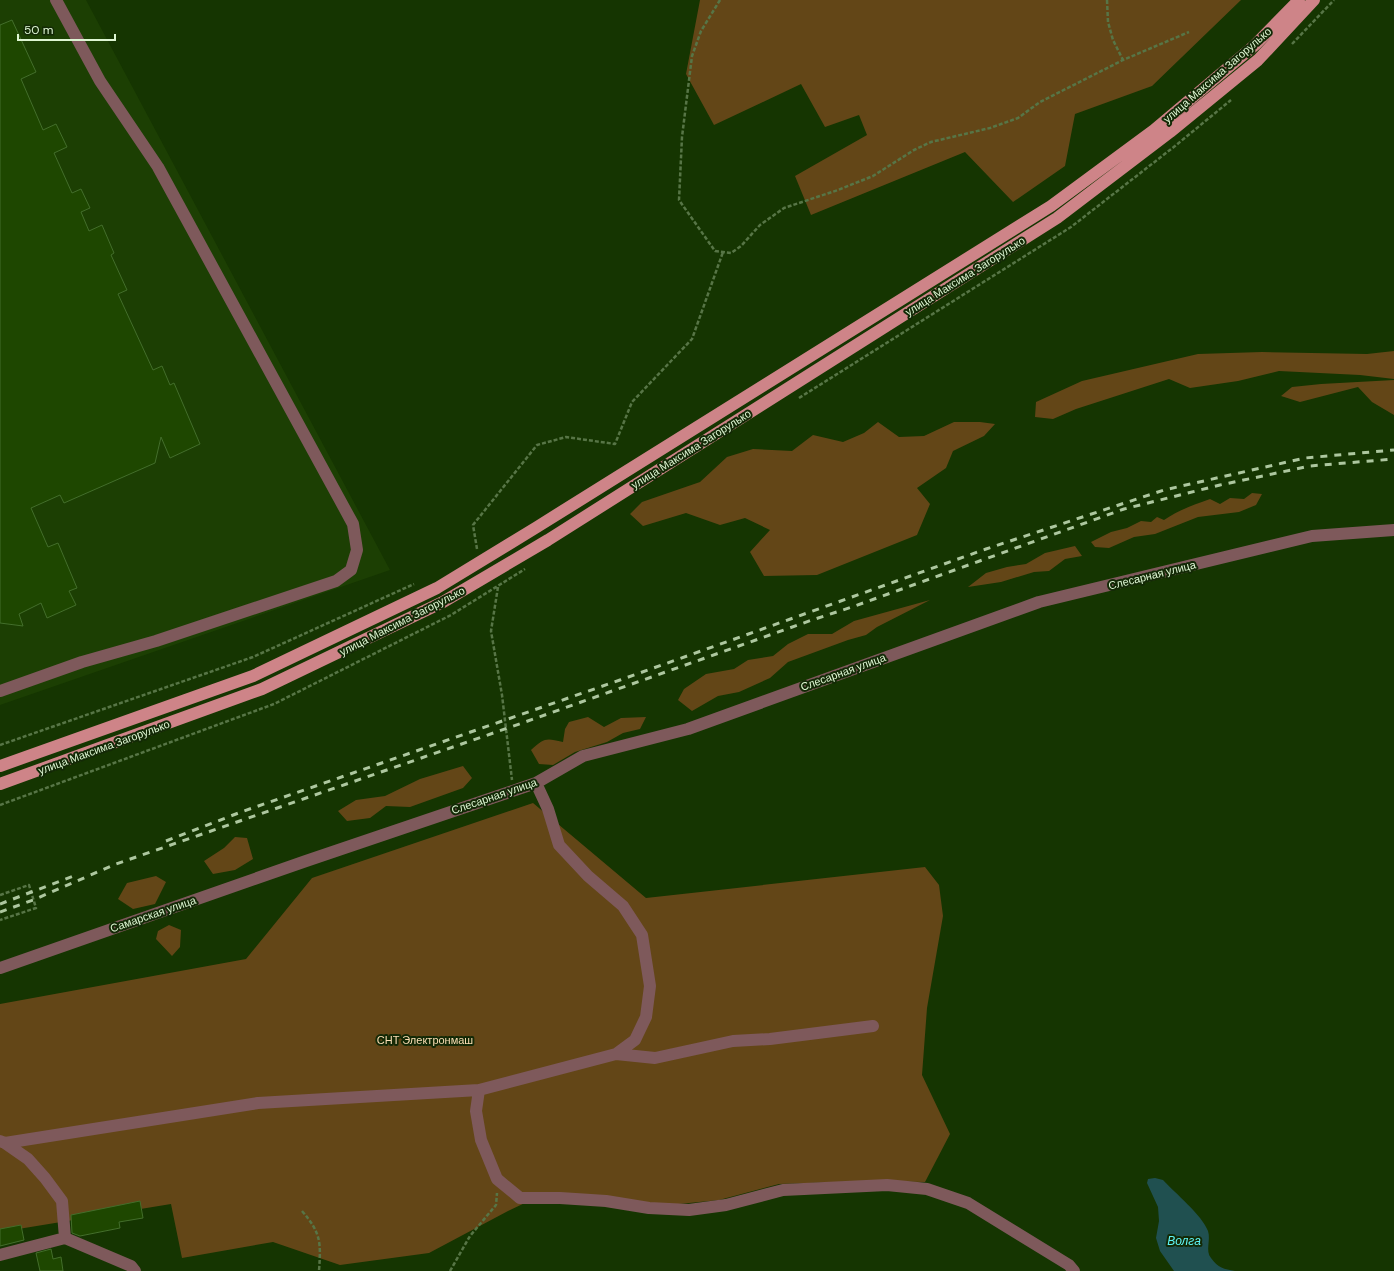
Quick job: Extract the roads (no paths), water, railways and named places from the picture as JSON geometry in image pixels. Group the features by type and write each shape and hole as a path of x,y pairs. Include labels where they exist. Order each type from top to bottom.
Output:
{"main road":[{"name":"улица Максима Загорулько","path":"0,766 253,676 437,588 551,519 1051,206 1154,130 1255,46 1299,0"},
{"name":"улица Максима Загорулько","path":"0,784 262,689 443,602 548,540 1057,218 1170,132 1258,60 1314,0"}],"street":[{"path":"0,691 82,662 156,641 336,581 351,570 358,550 352,524 162,174 100,81 56,0"},
{"name":"Слесарная улица","path":"306,861 536,782 582,756 688,728 1039,602 1312,536 1394,530"},
{"path":"536,782 548,809 559,845 588,876 623,906 642,935 650,986 646,1016 635,1040 616,1054"},
{"name":"Самарская улица","path":"0,968 306,861"},
{"path":"3,1142 258,1103 479,1090 616,1054 655,1058 733,1041 770,1039 873,1026"},
{"path":"479,1090 476,1111 481,1140 497,1179 520,1198 591,1200 649,1208 689,1210 726,1205 783,1190 886,1185 927,1189 968,1203 1069,1265 1074,1271"},
{"path":"3,1142 28,1159 45,1178 62,1201 65,1238"},
{"path":"0,1255 65,1238 130,1266 135,1271"}],"water":[{"name":"Волга","path":"1155,1178 1163,1180 1194,1211 1205,1225 1209,1234 1208,1252 1216,1264 1222,1268 1235,1271 1174,1271 1160,1251 1156,1238 1159,1221 1158,1207 1147,1183 1148,1179"}],"railway":[{"path":"166,841 241,812 620,680 986,549 1164,490 1305,458 1394,450"},
{"path":"0,912 33,900 116,864 852,607 1124,509 1220,485 1310,466 1394,459"},
{"path":"0,904 76,875"}],"park label":[{"name":"СНТ Электронмаш","path":"425,1040"}]}
